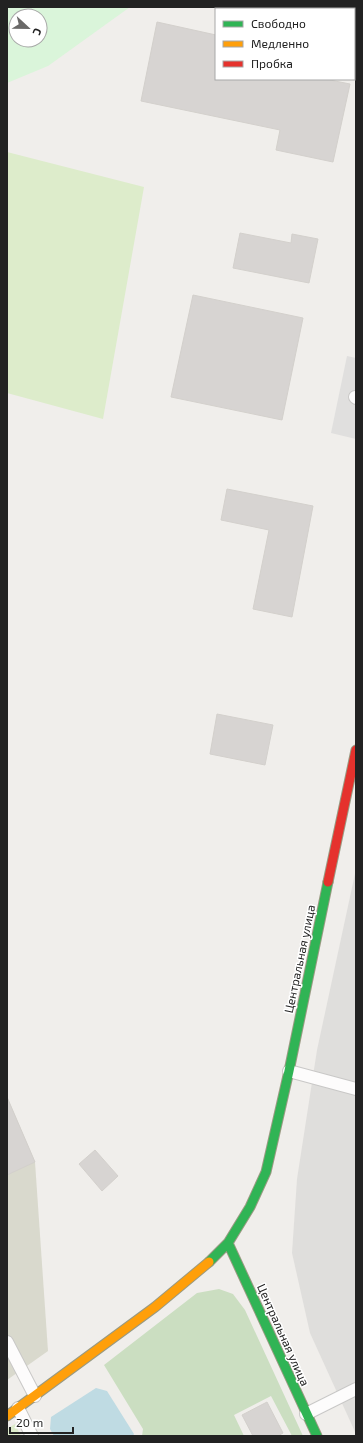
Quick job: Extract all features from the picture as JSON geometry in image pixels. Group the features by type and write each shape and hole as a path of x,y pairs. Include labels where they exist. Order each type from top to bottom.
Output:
{"street":[{"name":"Центральная улица","path":"7,1416 154,1307 198,1272 228,1244 250,1207 266,1172 289,1071 356,750"},
{"name":"Центральная улица","path":"228,1244 317,1436"}],"lane":[{"path":"289,1071 356,1090"},
{"path":"7,1342 35,1396"},
{"path":"306,1414 356,1389"},
{"path":"18,1408 32,1436"}],"shaded area":[{"path":"347,356 356,358 356,439 331,433"},
{"path":"356,869 356,1434 310,1333 292,1253 297,1179 317,1050"},
{"path":"7,1097 35,1162 48,1351 7,1380"}],"green space":[{"path":"7,7 130,7 48,66 7,83"},
{"path":"7,152 144,187 103,419 7,393"},
{"path":"219,1289 233,1294 245,1310 303,1436 292,1436 271,1396 234,1415 244,1436 142,1436 143,1429 104,1365 197,1293"},
{"path":"15,1424 21,1436 7,1436 7,1429"}],"water":[{"path":"96,1388 107,1391 134,1434 133,1436 54,1436 50,1429 51,1417"}],"building":[{"path":"157,22 215,35 215,80 330,80 350,84 333,162 276,150 280,130 141,101"},
{"path":"240,233 291,243 292,234 318,239 309,283 233,268"},
{"path":"193,295 303,318 282,420 171,397"},
{"path":"227,489 313,506 292,617 253,609 269,530 221,520"},
{"path":"217,714 273,725 265,765 210,754"},
{"path":"7,1097 35,1162 7,1175"},
{"path":"95,1150 118,1176 102,1191 79,1164"},
{"path":"267,1402 283,1433 278,1436 253,1436 242,1415"}],"traffic: fast":[{"path":"209,1262 228,1243 250,1207 266,1172 289,1071 328,882"},
{"path":"228,1243 317,1436"}],"traffic: slow":[{"path":"7,1416 155,1307 209,1262"}],"traffic: jam":[{"path":"328,882 356,750"}]}
